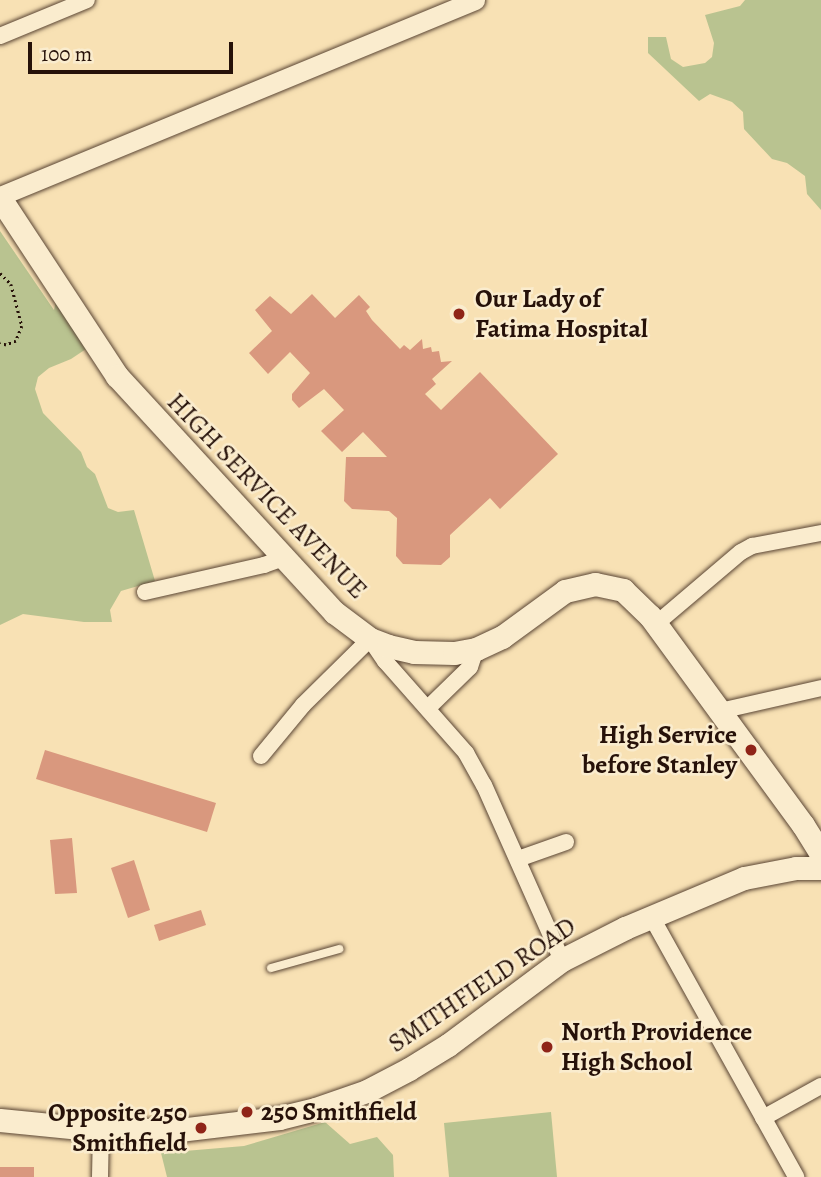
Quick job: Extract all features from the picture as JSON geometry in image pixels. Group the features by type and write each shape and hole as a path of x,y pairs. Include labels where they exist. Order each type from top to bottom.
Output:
{"main road":[{"name":"HIGH SERVICE AVENUE","path":"0,197 117,376 334,612 370,639 398,649 433,654 477,649 502,637 565,591 595,584 623,590 656,624 821,854"},
{"name":"SMITHFIELD ROAD","path":"0,1120 101,1130 222,1126 315,1109 367,1091 448,1045 562,960 651,916 744,878 796,868 821,868"}],"street":[{"path":"0,36 88,0"},
{"path":"0,197 475,0"},
{"path":"656,624 751,546 821,533"},
{"path":"145,592 264,565 283,558"},
{"path":"261,755 303,705 370,639 385,661 429,707 466,753 518,859 562,960"},
{"path":"429,707 470,667 477,649"},
{"path":"720,711 821,688"},
{"path":"518,859 566,842"},
{"path":"651,916 796,1177"},
{"path":"763,1118 821,1086"},
{"path":"100,1177 101,1130"}],"lane":[{"path":"271,968 339,949"}],"path":[{"path":"0,273 11,284 22,326 16,341 6,345 0,343"}],"green space":[{"path":"745,0 821,0 821,210 807,194 805,176 787,163 772,159 744,129 743,112 732,102 710,94 699,101 648,53 648,37 666,37 671,59 683,67 705,63 712,57 714,43 705,15 740,6"},
{"path":"0,231 54,310 59,287 95,343 71,359 49,368 38,377 35,389 43,413 81,452 87,467 95,474 108,508 118,512 134,510 155,581 121,591 110,610 112,622 84,622 23,614 0,625"},
{"path":"551,1112 557,1177 449,1177 444,1123"},
{"path":"325,1122 350,1144 377,1137 393,1155 394,1177 167,1177 161,1153 244,1146"}],"building":[{"path":"312,294 335,318 359,295 370,307 366,311 372,320 400,349 404,345 410,350 422,339 423,349 431,347 432,352 439,351 441,362 452,361 432,379 436,384 425,394 441,410 480,372 558,454 500,509 490,498 450,535 450,557 441,565 403,564 396,556 397,518 389,511 352,509 344,501 346,457 387,457 363,432 342,452 321,431 344,410 324,389 299,408 292,400 292,394 310,373 290,352 268,374 249,353 272,331 255,310 270,296 291,314"},
{"path":"45,750 216,803 207,832 36,779"},
{"path":"72,838 77,893 55,894 50,840"},
{"path":"134,860 150,910 128,918 111,868"},
{"path":"201,910 206,925 159,941 154,925"},
{"path":"0,1167 34,1167 34,1177 0,1177"}],"place":[{"name":"Our Lady of Fatima Hospital","path":"459,314"},
{"name":"High Service before Stanley","path":"751,750"},
{"name":"North Providence High School","path":"547,1047"},
{"name":"250 Smithfield","path":"247,1112"},
{"name":"Opposite 250 Smithfield","path":"201,1128"}]}
